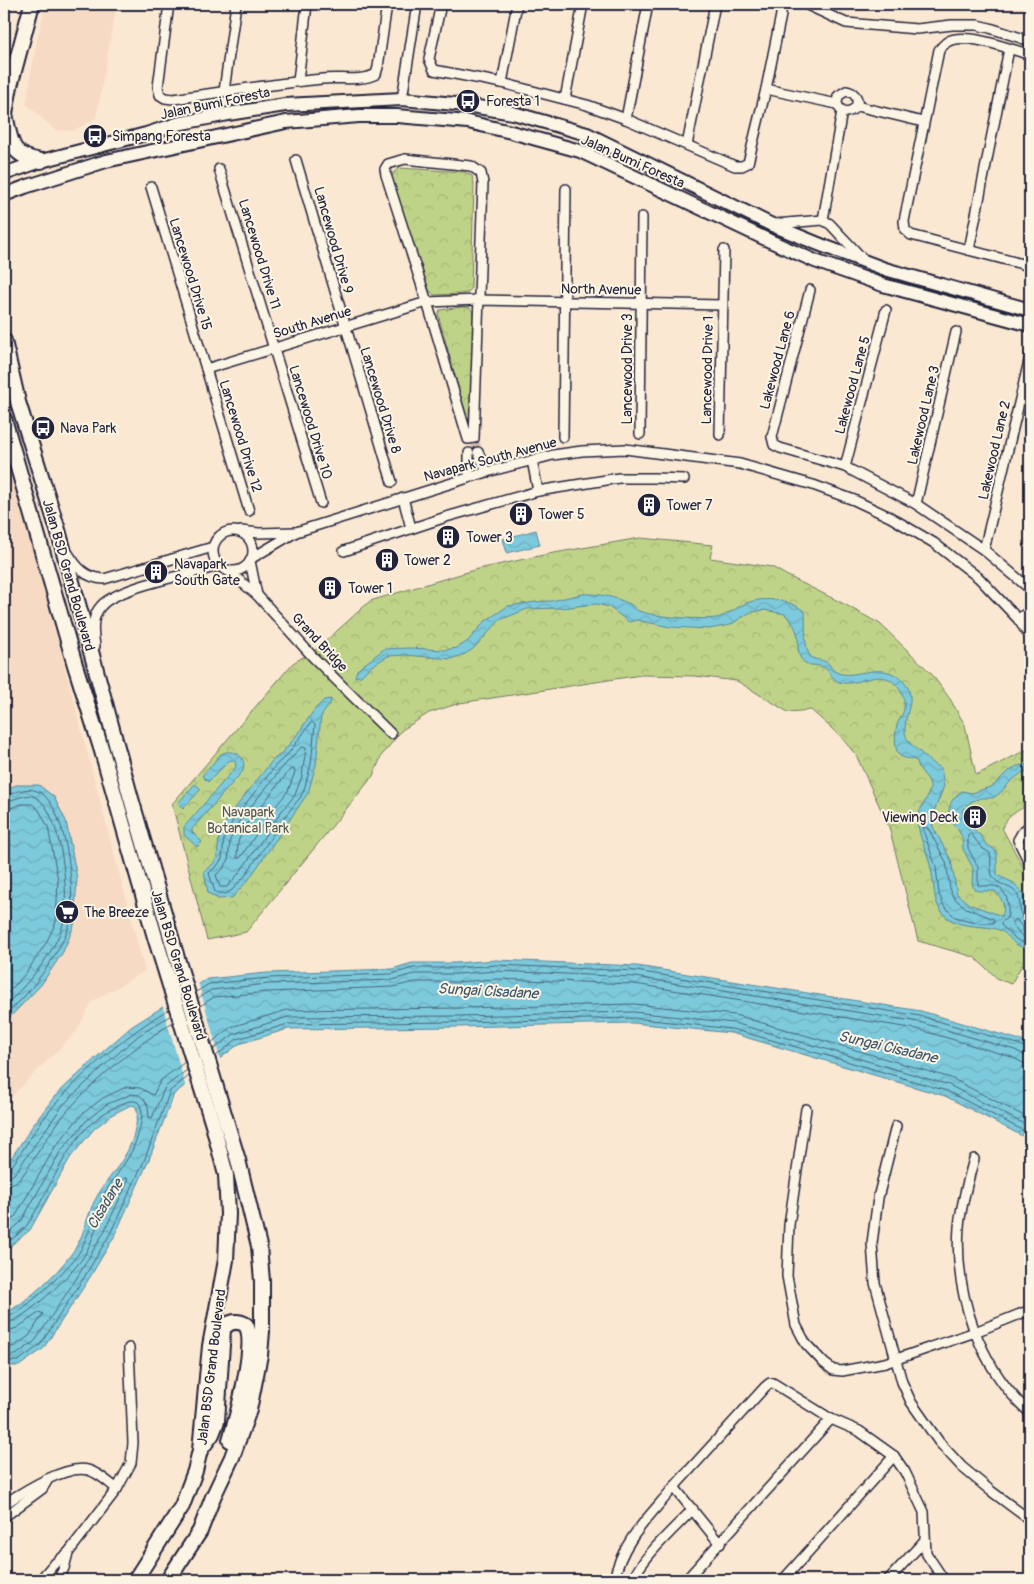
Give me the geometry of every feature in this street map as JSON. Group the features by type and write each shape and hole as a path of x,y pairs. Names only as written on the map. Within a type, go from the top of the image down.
{"main road":[{"path":"32,4 4,117 12,143 18,153 28,159 41,161"},
{"name":"Jalan Bumi Foresta","path":"4,174 41,161 177,124 285,105 402,99 466,105 513,113 587,134 772,225 885,269 1030,310"},
{"name":"Jalan Bumi Foresta","path":"4,195 106,161 286,122 360,116 397,116 468,122 580,152 815,261 883,285 1030,325"},
{"path":"580,152 587,134"},
{"name":"Jalan BSD Grand Boulevard","path":"4,341 9,370 20,410 58,530 132,804 227,1122 258,1236 261,1271 262,1331 260,1355 249,1410 232,1457 213,1496 200,1531 168,1580"},
{"name":"Jalan BSD Grand Boulevard","path":"4,419 155,937 213,1125 226,1175 228,1229 226,1260 209,1355 200,1450 195,1471 182,1506 135,1580"},
{"path":"200,1450 212,1434 217,1421 222,1331 230,1323 240,1322 246,1326 249,1334 244,1380 234,1425 213,1496"}],"street":[{"path":"169,4 158,87 160,96 173,99 298,81 333,78 369,78 376,74 387,4"},
{"path":"224,91 236,4"},
{"path":"298,81 307,4"},
{"path":"402,99 417,4"},
{"path":"441,4 429,59 434,70 502,83 565,99 626,119 736,166 748,163 781,15 780,8 776,4"},
{"path":"502,83 518,4"},
{"path":"565,99 583,4"},
{"path":"626,119 648,4"},
{"path":"687,145 716,4"},
{"path":"806,4 846,23 917,29 952,25 977,25 1030,41"},
{"path":"1030,54 967,39 955,39 947,42 939,50 904,221 905,230 912,235 1030,266"},
{"path":"969,250 1009,49"},
{"path":"766,89 840,108 850,112 857,106 857,98 854,94 846,91 838,96 840,108 823,220"},
{"path":"857,106 923,122"},
{"path":"405,159 471,166 481,173 483,182 479,300 471,438 428,302 386,175 385,169 388,164 397,160 405,159"},
{"name":"Lancewood Drive 9","path":"296,160 344,326"},
{"name":"Lancewood Drive 11","path":"219,169 274,348"},
{"name":"Lancewood Drive 15","path":"151,187 206,369"},
{"path":"563,437 566,189"},
{"name":"Lancewood Drive 3","path":"640,434 642,217"},
{"path":"772,225 823,220 830,224 864,261"},
{"name":"Lancewood Drive 1","path":"720,435 724,250"},
{"name":"Lakewood Lane 6","path":"810,290 772,437 774,445 780,448 845,467"},
{"name":"North Avenue","path":"428,302 479,300 722,305"},
{"name":"South Avenue","path":"206,369 428,302"},
{"name":"Lakewood Lane 5","path":"845,467 886,310"},
{"name":"Lancewood Drive 8","path":"344,326 392,482"},
{"name":"Lakewood Lane 3","path":"916,504 956,332"},
{"name":"Lancewood Drive 10","path":"274,348 321,503"},
{"name":"Lakewood Lane 2","path":"984,550 1030,357"},
{"name":"Lancewood Drive 12","path":"206,369 249,511"},
{"name":"Navapark South Avenue","path":"251,560 296,532 469,477 565,453 625,449 740,464 813,485 854,500 890,517 934,543 979,578 1018,619 1030,637"},
{"path":"469,477 474,452 487,472"},
{"path":"532,460 538,491"},
{"path":"845,467 916,504 984,550 1030,589"},
{"path":"344,551 411,528 538,491 619,478 684,479"},
{"path":"403,498 411,528"},
{"path":"58,530 74,562 88,575 104,579 214,547"},
{"path":"224,568 214,557 214,547 221,535 230,531 237,531 251,541 253,548 251,560 257,595"},
{"name":"Navapark South Avenue","path":"237,531 259,533 296,532"},
{"path":"169,560 175,577"},
{"path":"100,684 93,628 95,616 101,605 110,598 175,577 224,568 239,570 251,560"},
{"name":"Grand Bridge","path":"224,568 257,595 313,657 391,734"},
{"path":"140,569 144,586"},
{"path":"1018,619 1030,611"},
{"path":"1030,825 1018,840 1030,864"},
{"path":"806,1109 790,1216 787,1276 796,1325 806,1344 833,1370 858,1369 895,1360 976,1332 1030,1310"},
{"path":"896,1126 878,1198 872,1243 875,1283 895,1360 911,1402 939,1442 962,1467 1030,1520"},
{"path":"974,1159 959,1225 958,1241 961,1286 976,1332 988,1359 1002,1381 1030,1413"},
{"path":"40,1580 68,1553 117,1489 129,1469 133,1452 129,1348"},
{"path":"614,1580 622,1554 630,1540 674,1487 770,1383 776,1384 831,1419 859,1431 894,1456 910,1480 924,1512 926,1553 944,1580"},
{"path":"686,1580 831,1419"},
{"path":"783,1580 894,1456"},
{"path":"4,1504 28,1489 63,1472 86,1469 117,1489"},
{"path":"4,1517 39,1492 47,1481"},
{"path":"674,1487 720,1544"},
{"path":"633,1580 647,1558 693,1509"},
{"path":"894,1578 925,1540"},
{"path":"58,1580 68,1553"}],"shaded area":[{"path":"46,4 117,4 96,118 73,131 55,130 26,104 37,39"},
{"name":"The Breeze","path":"4,447 48,603 145,971 92,1002 76,1032 4,1104"}],"green space":[{"path":"399,168 465,172 472,176 474,183 471,289 467,293 434,295 429,290 391,179 393,173"},
{"path":"469,307 473,312 471,415 469,418 466,416 438,314 440,310"},
{"name":"Navapark Botanical Park","path":"640,538 713,545 710,558 772,567 880,624 930,672 950,699 965,725 976,775 1030,748 1030,804 1010,816 1002,828 1030,880 1030,970 1022,965 1011,984 998,979 974,957 918,941 889,827 856,755 840,736 811,710 788,712 737,681 695,676 641,675 460,703 429,713 402,730 382,755 373,776 246,932 207,940 172,804 293,663 317,649 370,601 474,570 548,554"}],"water":[{"path":"536,530 540,545 507,553 503,539"},
{"path":"582,594 612,597 646,613 709,619 720,617 754,601 778,600 793,605 805,612 806,642 808,653 811,657 827,662 833,670 840,674 884,671 902,680 910,692 910,705 905,724 906,737 913,746 941,768 944,786 932,817 933,827 951,860 957,894 969,904 1002,916 1003,903 995,891 978,891 974,889 972,883 973,868 963,849 962,837 949,819 949,810 955,796 962,791 972,793 993,786 1017,766 1030,764 1030,773 1023,772 993,798 981,798 970,802 962,810 964,820 997,854 997,874 1014,883 1023,894 1026,913 1030,920 1030,949 1023,948 1014,943 999,930 956,923 947,918 942,912 936,901 930,862 918,825 920,810 929,794 929,783 917,761 899,755 896,747 896,728 904,707 904,699 900,691 891,680 885,678 878,677 843,683 834,679 823,667 806,664 799,655 795,628 785,614 764,610 751,612 730,625 709,629 670,627 637,620 629,622 609,607 596,604 527,609 500,620 473,649 465,654 451,659 406,655 388,656 370,667 361,676 355,677 357,670 384,649 444,650 457,648 468,641 484,622 508,606 551,601"},
{"path":"331,699 330,704 321,716 316,765 308,793 249,879 232,898 218,899 208,893 204,871 214,863 217,857 219,838 228,817 272,761 284,751 315,709 324,700"},
{"path":"226,752 235,753 240,756 244,766 243,771 192,829 192,832 202,842 197,847 184,835 184,827 236,767 235,761 230,760 208,782 202,776 221,754"},
{"path":"195,784 201,789 183,809 178,803"},
{"path":"16,785 39,785 54,797 66,821 77,878 74,926 63,952 41,985 4,1021 4,791"},
{"path":"496,960 637,966 921,1011 1020,1040 1030,1046 1030,1140 945,1096 731,1033 633,1023 288,1029 239,1044 174,1094 148,1162 114,1237 87,1282 43,1349 19,1366 4,1366 4,1314 41,1287 76,1248 97,1196 123,1159 132,1141 137,1117 136,1108 131,1105 113,1114 94,1129 70,1158 30,1230 4,1251 4,1169 54,1097 131,1027 207,979 267,973 392,969 412,963 455,963"}],"pier":[{"path":"198,982 221,1062 186,1088 162,1004"}],"tunnel":[{"path":"474,438 478,452"}],"place":[{"name":"Foresta 1","path":"468,101"},
{"name":"Simpang Foresta","path":"95,136"},
{"name":"Nava Park","path":"43,428"},
{"name":"Tower 7","path":"649,505"},
{"name":"Tower 5","path":"521,514"},
{"name":"Tower 3","path":"448,537"},
{"name":"Tower 2","path":"387,560"},
{"name":"Navapark South Gate","path":"156,572"},
{"name":"Tower 1","path":"330,588"},
{"name":"Viewing Deck","path":"975,817"},
{"name":"The Breeze","path":"67,912"}],"water label":[{"name":"Sungai Cisadane","path":"488,991"},
{"name":"Sungai Cisadane","path":"888,1047"},
{"name":"Cisadane","path":"105,1204"}]}
